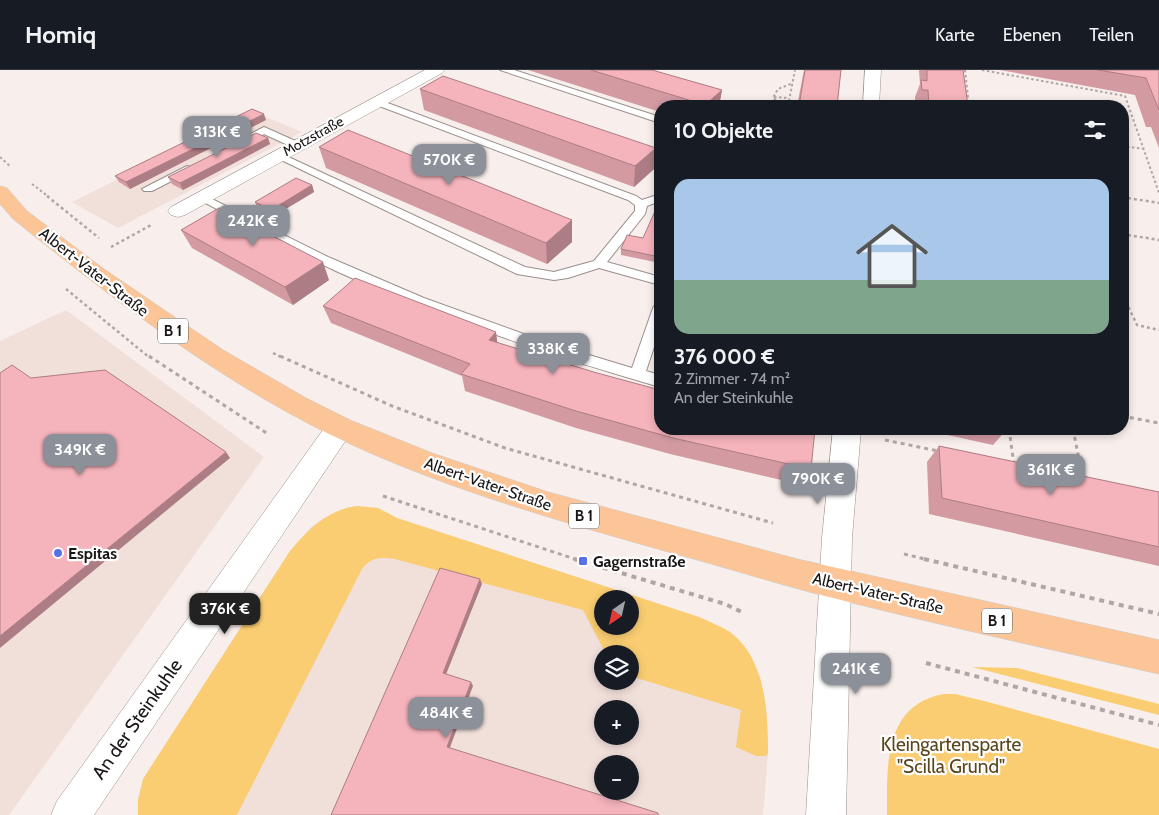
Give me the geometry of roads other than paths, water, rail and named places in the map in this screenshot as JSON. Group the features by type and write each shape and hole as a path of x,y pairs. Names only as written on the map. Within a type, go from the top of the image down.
{"main road":[{"name":"Albert-Vater-Straße","path":"0,192 10,209 165,326 247,376 340,427 441,468 561,509 836,584 1159,657"}],"street":[{"name":"Motzstraße","path":"178,211 296,145 437,70"},
{"path":"872,100 874,70"},
{"name":"An der Steinkuhle","path":"71,815 340,427"},
{"path":"826,815 837,538 846,435"}],"lane":[{"path":"505,70 654,118"},
{"path":"377,102 632,198 641,204"},
{"path":"230,147 264,130 296,145"},
{"path":"278,156 522,271 554,276 568,274 599,264 654,279"},
{"path":"148,189 197,164"},
{"path":"202,197 332,264 386,288 521,339 654,379"},
{"path":"641,204 654,199"},
{"path":"599,264 641,211 641,204"},
{"path":"637,375 654,325"}],"place":[{"name":"Espitas","path":"58,553"},
{"name":"Gagernstraße","path":"583,561"}],"park label":[{"name":"Kleingartensparte \"Scilla Grund\"","path":"951,755"}]}
